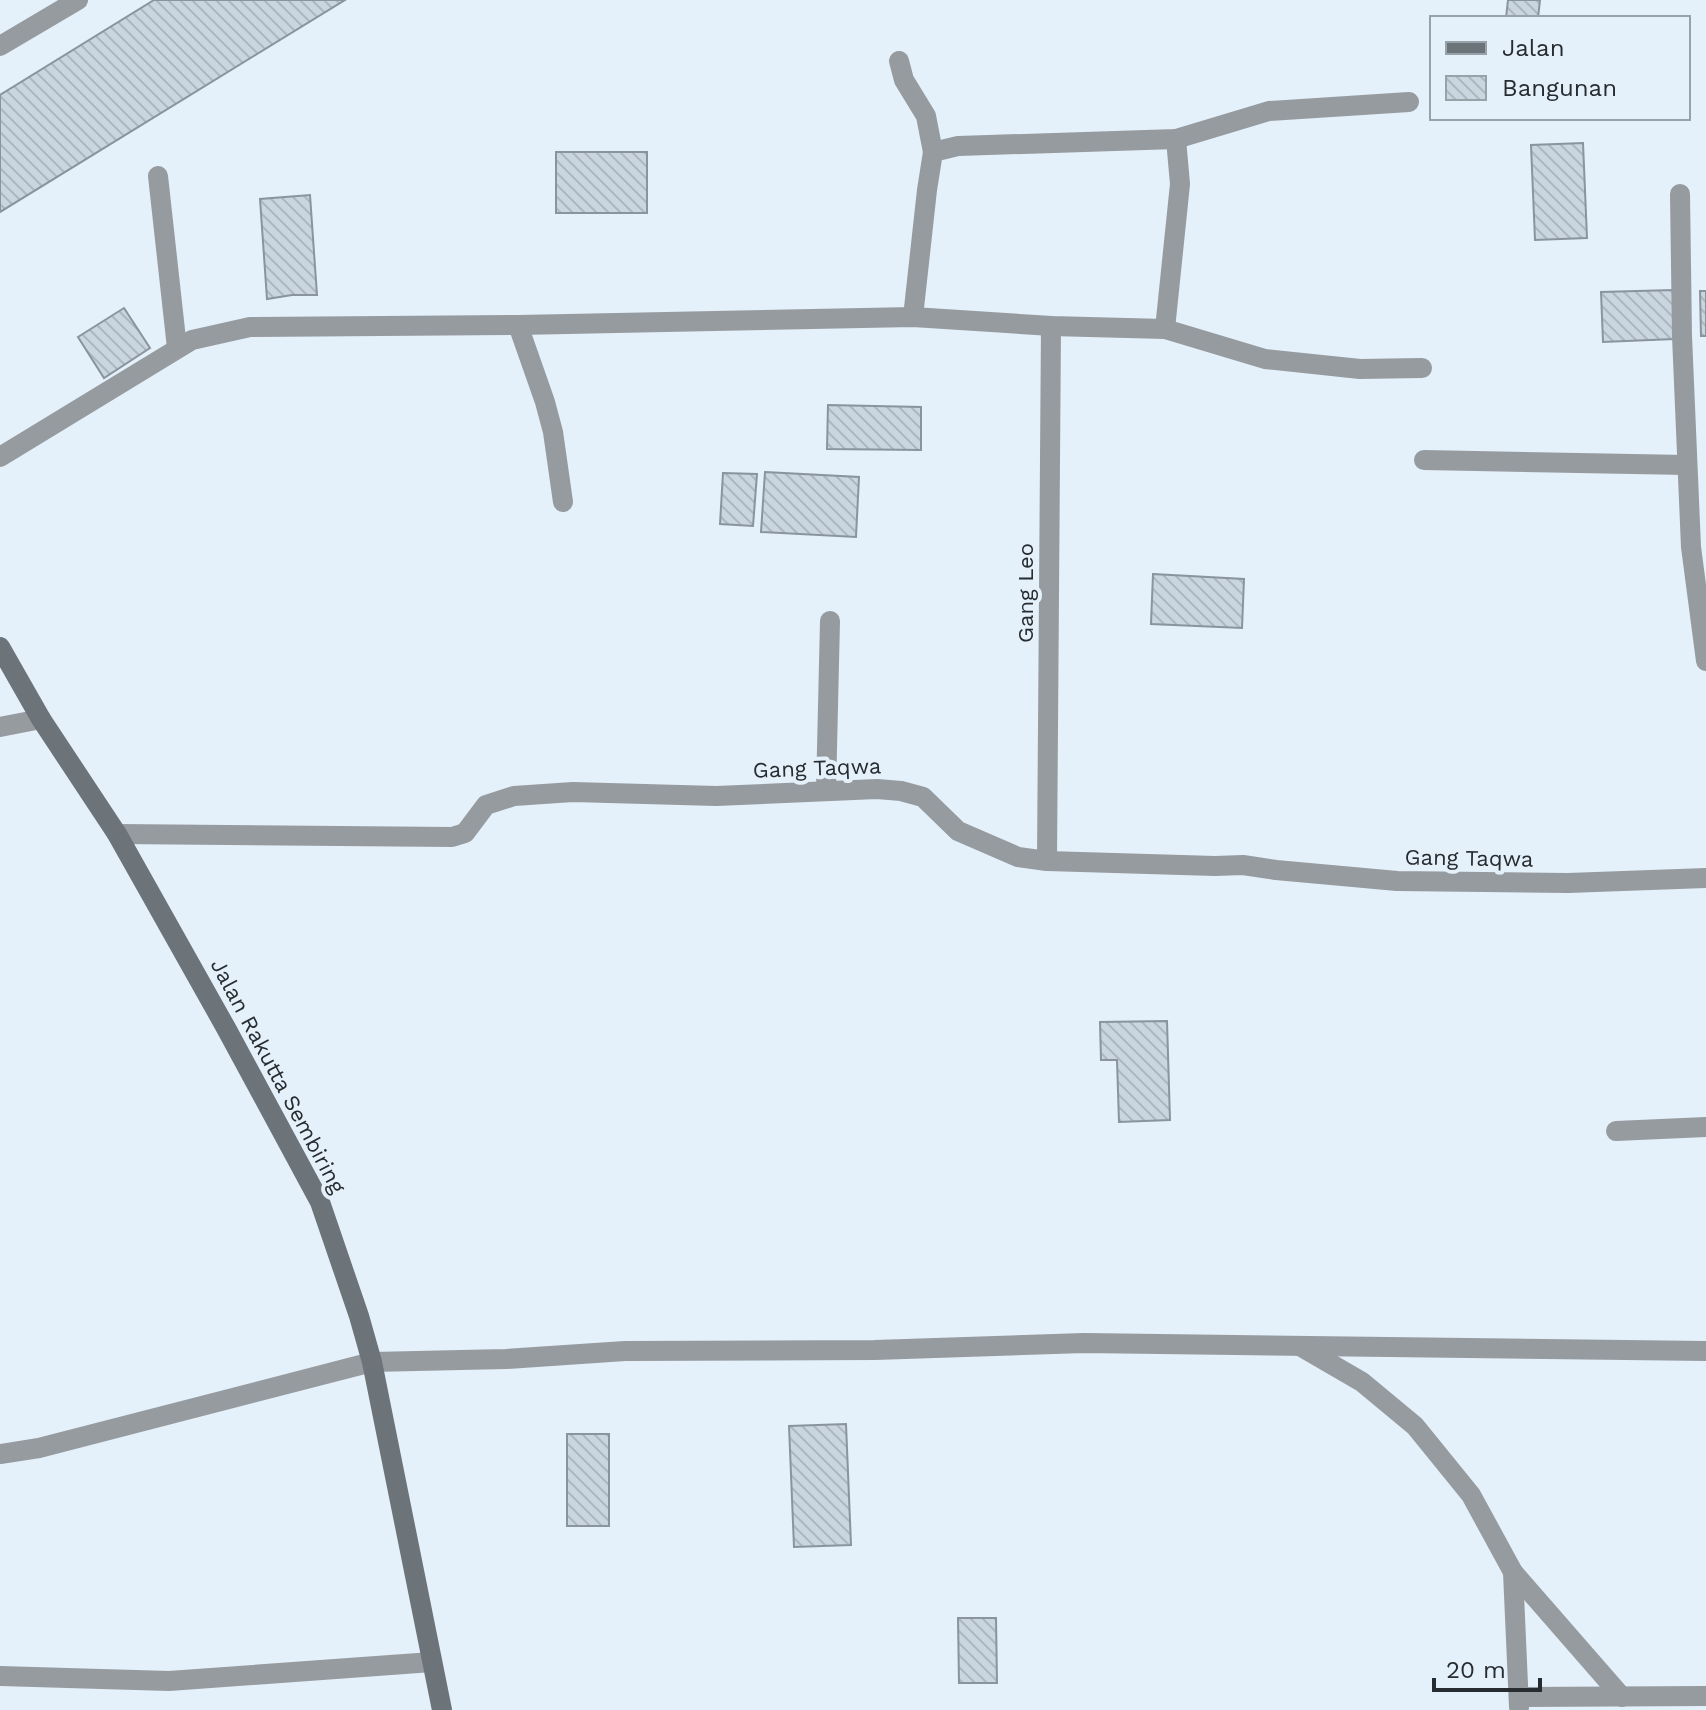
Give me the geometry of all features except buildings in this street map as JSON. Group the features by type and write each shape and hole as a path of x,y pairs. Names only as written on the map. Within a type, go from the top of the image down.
{"main road":[{"name":"Jalan Rakutta Sembiring","path":"0,647 41,719 117,834 320,1202 372,1362 442,1710"}],"street":[{"path":"0,46 78,0"},
{"path":"899,61 904,80 926,116 933,152 913,317"},
{"path":"933,152 958,146 1176,139 1269,111 1409,102"},
{"path":"1165,329 1180,184 1176,139"},
{"path":"158,176 177,348"},
{"path":"1680,194 1691,547 1706,661"},
{"path":"0,457 192,340 250,327 913,317 1051,326 1165,329 1265,359 1360,369 1422,368"},
{"path":"518,325 553,432 563,502"},
{"name":"Gang Leo","path":"1047,861 1051,326"},
{"path":"1424,460 1687,465"},
{"path":"826,791 830,621"},
{"path":"0,727 41,719"},
{"name":"Gang Taqwa","path":"117,834 452,837 465,833 486,805 514,796 573,792 716,796 877,789 923,797 958,831 1018,857 1047,861 1243,865 1397,881 1568,883 1706,878"},
{"path":"1616,1131 1706,1127"},
{"path":"0,1454 39,1448 372,1362 506,1359 625,1351 875,1350 1160,1342 1706,1351"},
{"path":"1300,1346 1362,1382 1415,1426 1471,1495 1513,1572 1622,1697"},
{"path":"1513,1572 1519,1704 1622,1697 1706,1696"},
{"path":"0,1676 169,1681 432,1662"}]}
